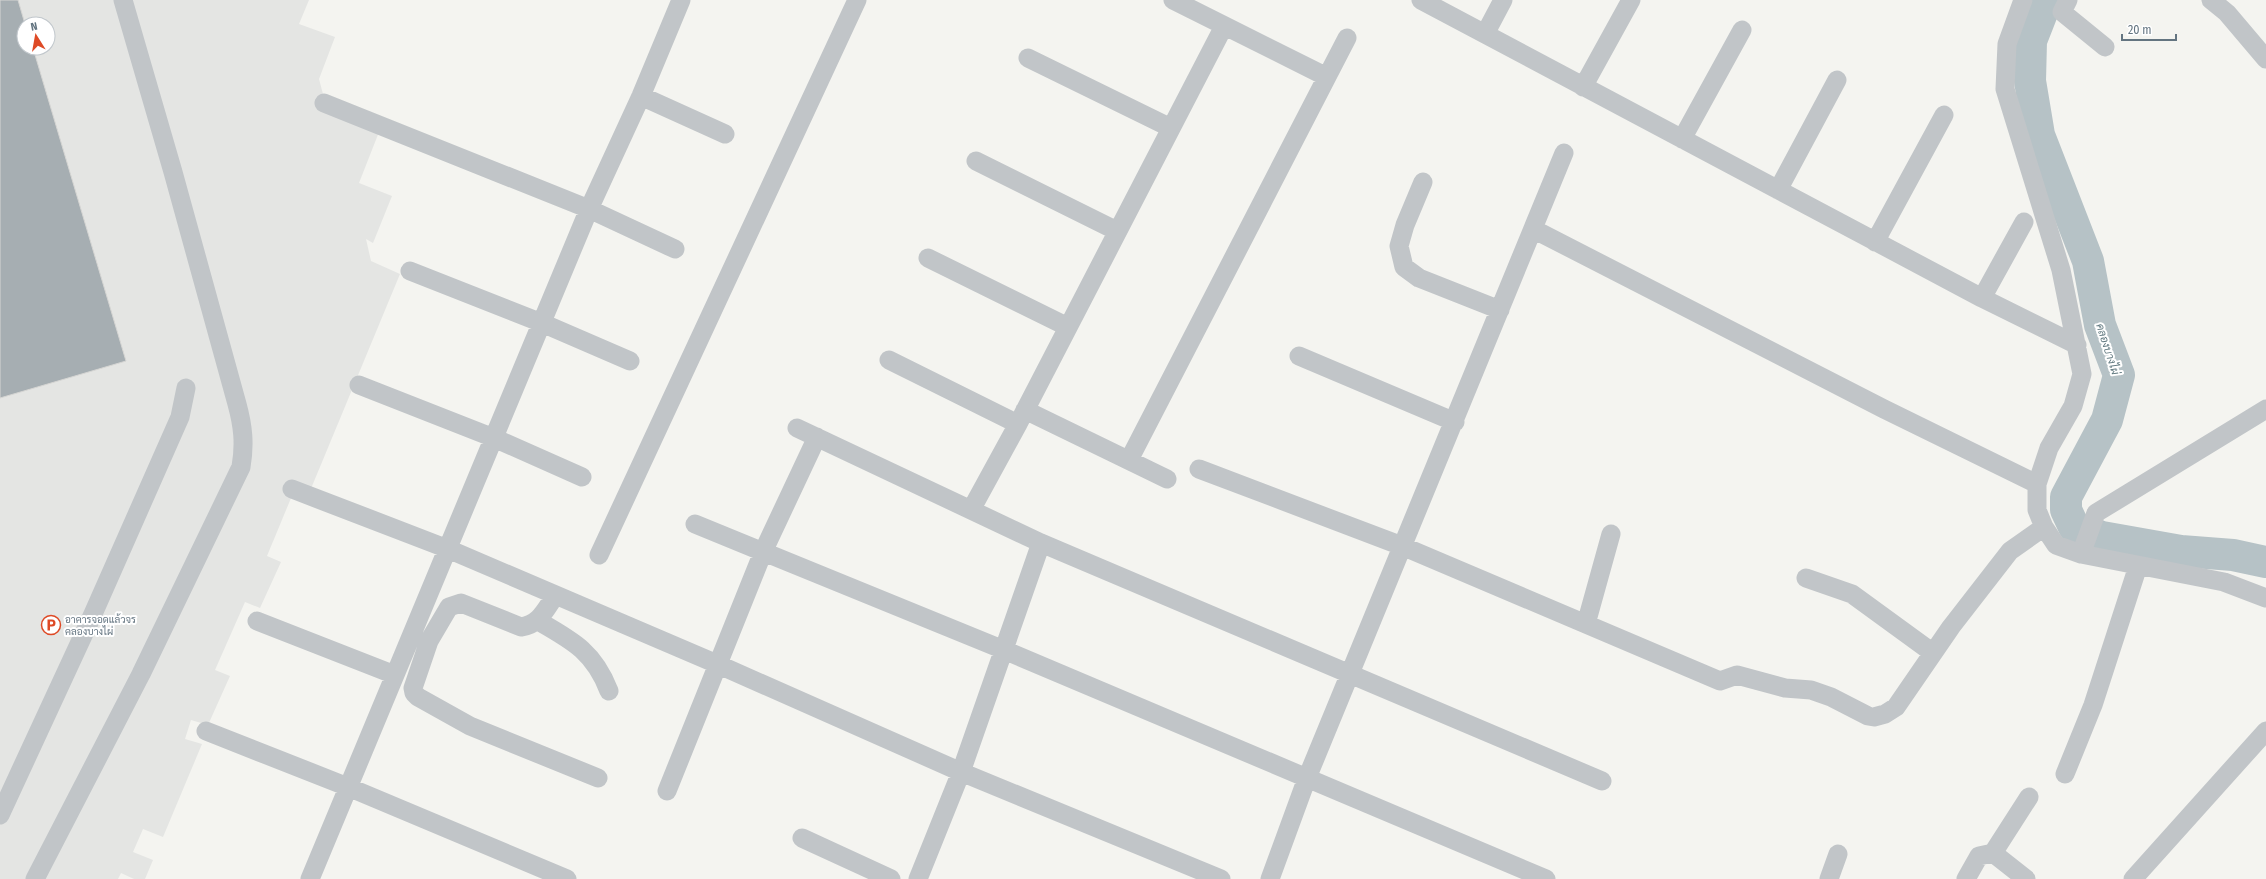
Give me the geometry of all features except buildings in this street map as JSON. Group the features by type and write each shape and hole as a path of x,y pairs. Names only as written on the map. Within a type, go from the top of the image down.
{"street":[{"path":"35,879 147,660 241,467 244,451 244,429 239,410 173,172 123,0"},
{"path":"310,879 589,210 641,96 681,0"},
{"path":"599,555 857,0"},
{"path":"1173,0 1325,76"},
{"path":"1421,0 1875,242 1982,298 2077,345"},
{"path":"1485,34 1503,0"},
{"path":"1584,87 1631,0"},
{"path":"2023,0 2007,44 2005,89 2061,270 2082,374 2073,406 2049,448 2037,484 2037,510 2044,527 2056,545 2138,566 2224,582 2266,598"},
{"path":"2068,0 2062,12 2104,47"},
{"path":"2211,0 2227,13 2266,59"},
{"path":"971,510 1021,417 1224,26"},
{"path":"1682,139 1742,30"},
{"path":"1129,460 1325,76 1347,38"},
{"path":"1028,58 1171,128"},
{"path":"1778,190 1837,80"},
{"path":"641,96 725,134"},
{"path":"324,103 589,210 675,248"},
{"path":"1875,242 1944,115"},
{"path":"1270,879 1307,778 1352,673 1402,546 1455,422 1564,153"},
{"path":"976,161 1117,231"},
{"path":"1423,182 1405,225 1399,246 1404,267 1419,278 1500,310"},
{"path":"1982,298 2024,222"},
{"path":"1533,230 1884,409 2037,484"},
{"path":"928,258 1068,327"},
{"path":"410,271 542,322 630,361"},
{"path":"1299,356 1455,422"},
{"path":"889,360 1021,417 1129,460 1167,479"},
{"path":"359,385 494,438 582,477"},
{"path":"0,814 93,614 180,417 186,388"},
{"path":"2081,551 2096,513 2266,409"},
{"path":"797,428 1041,543 1352,673 1602,781"},
{"path":"667,791 763,552 817,437"},
{"path":"1199,469 1402,546 1720,681 1737,675 1785,688 1810,690 1831,697 1868,716 1874,717 1885,714 1896,707 1951,627 2010,551 2044,527"},
{"path":"292,489 448,550 717,664 962,772 1221,879"},
{"path":"695,524 1004,650 1546,879"},
{"path":"1586,624 1611,534"},
{"path":"918,879 962,772 1041,543"},
{"path":"2065,774 2093,705 2138,566"},
{"path":"1806,578 1852,594 1933,653"},
{"path":"555,596 538,621 532,625 522,627 461,603 449,607 429,641 413,688 414,693 470,726 598,778"},
{"path":"257,621 395,675"},
{"path":"538,621 583,648 603,675 609,691"},
{"path":"206,731 348,787 567,879"},
{"path":"2133,879 2266,731"},
{"path":"1966,879 1979,856 1993,853 2030,797"},
{"path":"802,838 891,879"},
{"path":"1993,853 2026,879"},
{"path":"1829,879 1838,854"}],"shaded area":[{"path":"0,0 309,0 299,24 335,37 319,79 328,113 379,132 359,183 392,196 373,243 366,239 371,261 400,274 310,491 296,486 267,556 281,562 260,608 245,602 215,670 230,676 208,725 191,720 185,739 202,744 163,837 143,829 133,852 153,860 145,879 134,879 121,873 118,879 0,879"}],"waterway":[{"name":"คลองบางไผ่","path":"2047,0 2031,41 2030,81 2039,135 2088,261 2100,325 2119,375 2107,420 2066,497 2066,510 2074,527 2102,537 2181,551 2233,555 2266,562"}],"place":[{"name":"อาคารจอดแล้วจร คลองบางไผ่","path":"51,625"}]}
